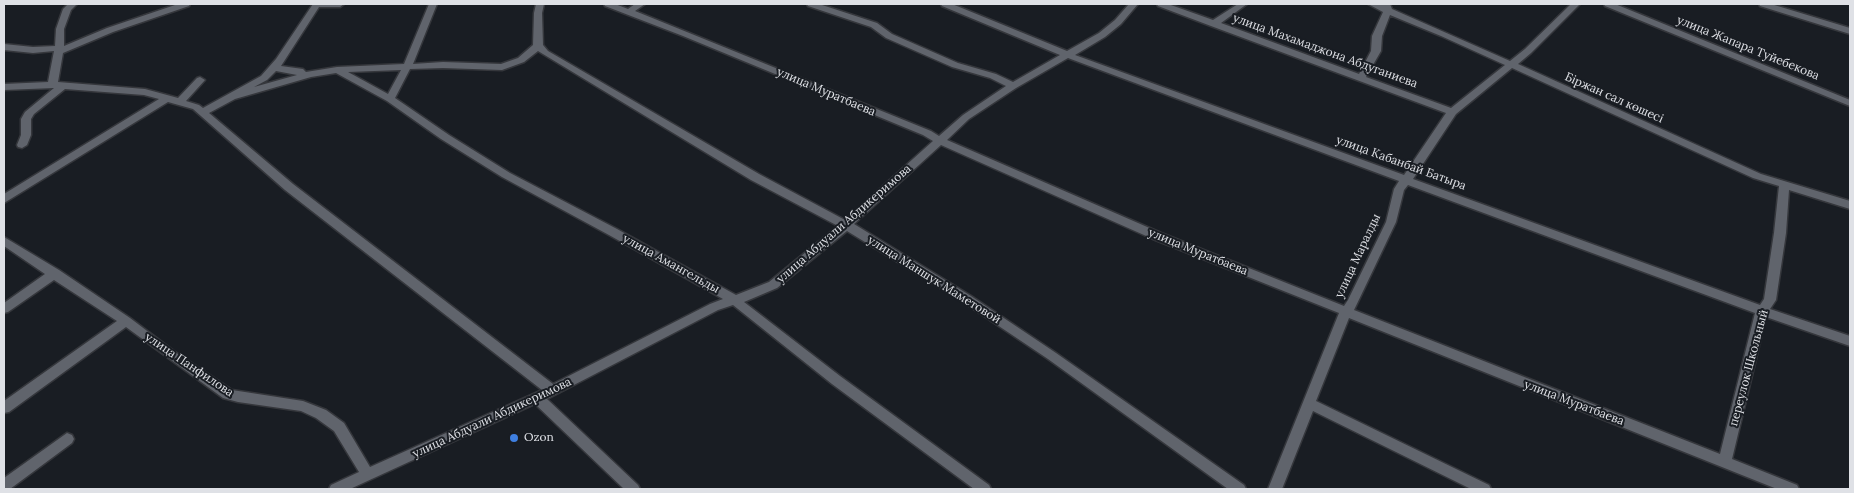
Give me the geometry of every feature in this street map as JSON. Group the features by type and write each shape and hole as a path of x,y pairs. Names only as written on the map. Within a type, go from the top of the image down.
{"street":[{"path":"58,86 53,74 59,50 60,30 67,9 73,4"},
{"path":"4,47 59,50 126,24 186,4"},
{"path":"204,112 236,96 264,78 274,68 316,4 340,4"},
{"path":"390,99 411,59 434,4"},
{"path":"236,96 304,76 336,70 443,64 502,67 521,60 538,46 540,4"},
{"name":"улица Муратбаева","path":"608,4 630,11 918,130 1156,236 1792,489"},
{"path":"630,11 641,4"},
{"path":"810,4 874,25 889,36 954,65 993,76 1013,86"},
{"name":"улица Кабанбай Батыра","path":"945,4 1067,55 1762,311 1850,341"},
{"name":"улица Абдуали Абдикеримова","path":"336,489 538,398 714,307 774,285 846,225 966,117 1013,86 1102,35 1134,4"},
{"name":"улица Махамаджона Абдуганиева","path":"1161,4 1452,112"},
{"path":"1214,24 1243,4"},
{"name":"Біржан сал көшесі","path":"1372,4 1387,7 1510,65 1758,176 1850,205"},
{"name":"улица Маралды","path":"1275,489 1346,311 1353,304 1391,222 1399,189 1416,168 1452,112 1528,51 1576,4"},
{"name":"улица Жапара Туйебекова","path":"1608,4 1850,103"},
{"path":"1763,4 1850,31"},
{"path":"1361,78 1376,51 1376,36 1387,7"},
{"name":"улица Маншук Маметовой","path":"538,46 593,82 755,177 846,225 967,299 1044,350 1239,489"},
{"path":"274,68 300,72 304,76"},
{"name":"улица Амангельды","path":"336,70 390,99 506,175 734,300 836,380 984,489"},
{"path":"180,102 200,80"},
{"path":"22,145 26,135 26,119 30,112 58,86"},
{"path":"4,87 58,86 145,92 196,107 289,187 552,391"},
{"path":"4,199 168,98"},
{"name":"переулок Школьный","path":"1724,461 1762,311 1770,300 1780,234 1784,185"},
{"name":"улица Панфилова","path":"4,241 126,321 228,394 238,398 303,406 321,414 339,427 368,475"},
{"path":"4,309 55,273"},
{"path":"4,408 126,321"},
{"path":"538,398 633,489"},
{"path":"1308,403 1484,489"},
{"path":"4,486 66,439"}],"place":[{"name":"Ozon","path":"514,438"}]}
